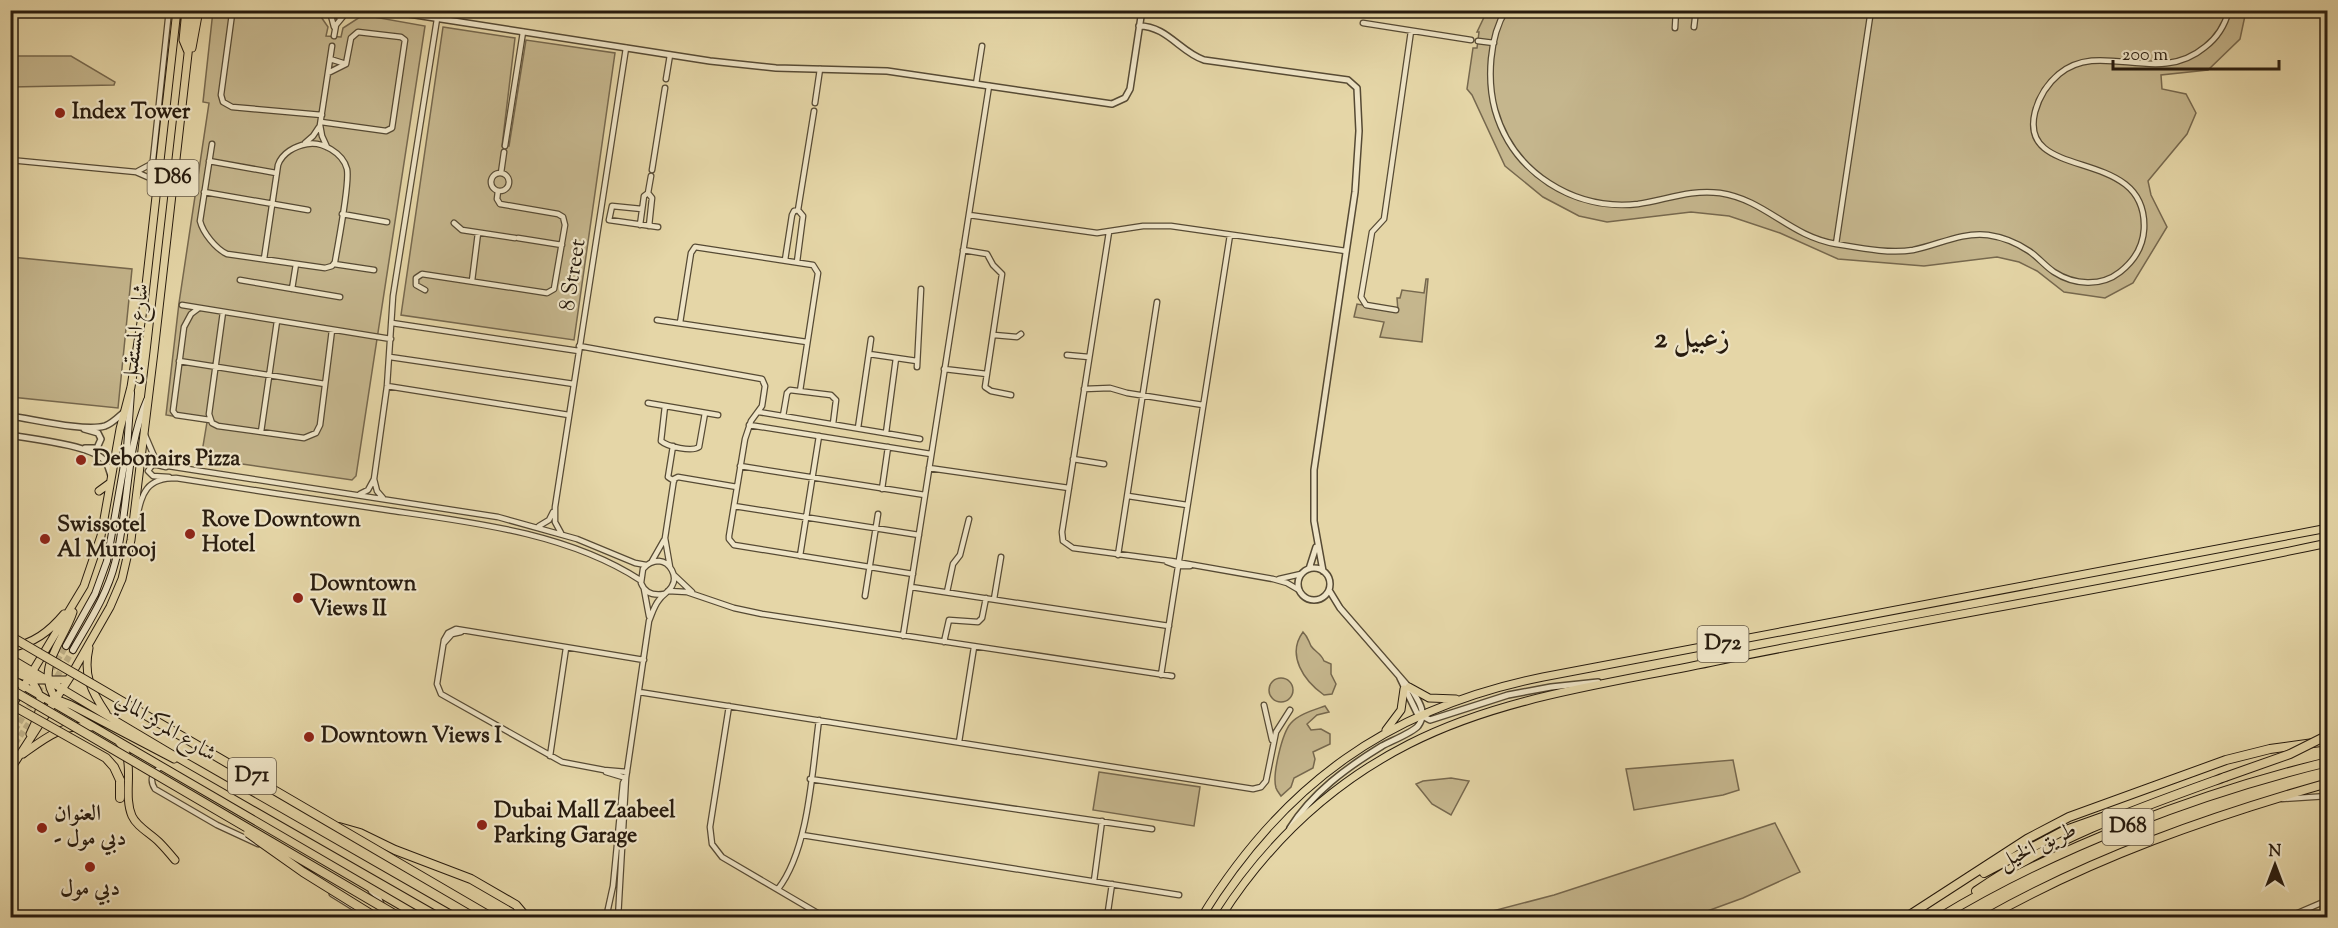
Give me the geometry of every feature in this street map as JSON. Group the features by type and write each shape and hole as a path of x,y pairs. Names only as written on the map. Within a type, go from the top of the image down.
{"highway":[{"name":"D71","path":"10,636 339,826 492,918"},
{"name":"D71","path":"10,689 401,918"},
{"path":"15,700 103,756 114,767 120,780 120,798"},
{"path":"1947,912 2004,872 2050,846 2104,822 2290,754 2328,735"},
{"path":"1905,918 2027,839 2080,813 2226,759 2328,741"},
{"name":"طريق الخيل","path":"1939,918 2031,869 2124,828 2241,786 2328,762"},
{"name":"طريق الخيل","path":"1986,918 2057,880 2119,853 2220,815 2328,783"},
{"path":"1961,883 2063,831 2143,802 2165,799"},
{"path":"234,820 284,859 377,918"},
{"path":"339,826 462,875 516,905 527,918"}],"main road":[{"path":"186,10 183,40 188,52"},
{"name":"شارع المستقبل","path":"73,650 102,598 111,575 138,424 147,400 193,10"},
{"path":"188,52 194,42 199,10"},
{"path":"166,35 172,31 175,11"},
{"name":"شارع المستقبل","path":"66,646 95,594 110,550 129,433 131,387 146,292 175,11"},
{"path":"10,709 30,679 88,578 98,548 110,480 131,387"},
{"path":"10,770 69,679 118,589 127,560 132,529 145,435 147,400"},
{"path":"99,491 110,480"},
{"name":"D72","path":"1202,918 1236,866 1287,807 1327,771 1381,735 1464,698 1535,679 2328,528"},
{"name":"D72","path":"1220,918 1250,873 1289,830 1355,775 1427,735 1494,709 1777,649 2328,543"},
{"path":"10,648 30,643 44,635 75,601"},
{"path":"55,701 48,680 49,668 53,651 69,622 75,601"},
{"path":"91,640 86,661 87,678 93,694 107,715"},
{"path":"11,671 19,669 13,659"},
{"path":"13,659 30,679 42,706 19,758"},
{"name":"شارع المركز المالي","path":"13,659 185,762 457,918"},
{"path":"49,668 69,679"},
{"path":"11,671 30,679 69,679"},
{"name":"شارع المركز المالي","path":"10,678 39,696 55,701 65,710 422,918"},
{"path":"1381,735 1401,710 1406,688 1429,698 1464,698"},
{"path":"15,700 39,696"},
{"path":"15,700 31,702 40,712"},
{"path":"55,701 71,705 163,754 185,762"},
{"path":"71,705 67,708 72,714"},
{"path":"19,758 48,736 61,730 82,726 97,728"},
{"path":"115,738 123,746 126,755 128,803 134,820 175,860"}],"street":[{"path":"236,10 232,14 221,95 223,102 232,107 322,115"},
{"path":"252,10 280,14"},
{"path":"383,10 754,66 887,71 1107,104 1119,102 1125,98 1130,89 1142,10"},
{"path":"1506,10 1498,25 1491,66 1495,110 1502,128 1522,161 1555,188 1588,201 1616,205 1646,203 1684,193 1707,192 1727,195 1755,204 1807,237 1836,244 1904,251 1959,236 1988,235 2026,249 2052,270 2070,280 2097,282 2118,274 2134,258 2142,243 2144,219 2139,201 2126,184 2115,176 2061,158 2042,147 2036,136 2034,124 2044,90 2057,76 2080,63 2098,60 2161,65 2191,57 2215,38 2229,10"},
{"path":"1675,28 1676,10"},
{"path":"1694,27 1696,10"},
{"path":"1836,244 1871,10"},
{"path":"330,11 338,16 348,12"},
{"path":"330,11 334,33 348,12"},
{"path":"383,499 376,491 374,479 387,386 395,288 437,19"},
{"path":"1363,23 1471,40"},
{"path":"1139,26 1150,26 1161,31 1191,54 1204,60 1348,80 1355,84 1358,91 1359,141 1346,251 1316,455 1313,500 1317,542 1323,571 1328,578 1329,590 1340,608 1399,676 1422,708 1422,715 1416,728 1365,757 1326,786 1302,811 1289,830"},
{"path":"1396,310 1366,305 1361,297 1372,232 1384,219 1411,31"},
{"path":"320,123 386,131 392,128 405,40 401,37 358,32 351,38 346,64"},
{"path":"505,146 523,32"},
{"path":"152,178 166,35"},
{"path":"1478,41 1494,43"},
{"path":"264,259 276,173 282,156 314,136 320,123 332,46"},
{"path":"976,84 982,46"},
{"name":"8 Street","path":"555,507 626,48"},
{"path":"666,80 670,55"},
{"path":"330,59 346,64"},
{"path":"328,73 346,64"},
{"path":"815,103 820,69"},
{"path":"903,636 989,86"},
{"path":"640,225 644,196 648,193 652,173 665,88"},
{"path":"797,262 803,216 798,210 814,111"},
{"path":"320,123 327,147"},
{"path":"303,144 313,143 327,147 342,159 347,171 334,264"},
{"path":"212,144 200,223 219,249 227,254 325,268 334,264 374,270"},
{"path":"501,173 504,152"},
{"path":"10,160 136,172 152,178 158,186"},
{"path":"209,161 276,173"},
{"path":"136,172 153,163"},
{"path":"501,173 506,176 509,183 506,188 498,191 493,189 490,181 493,176 501,173"},
{"path":"425,290 416,285 416,278 422,274 549,292 555,286 565,222 561,215 500,204 497,199 498,191"},
{"path":"204,192 308,210"},
{"path":"648,193 652,198 649,226"},
{"path":"650,216 614,206 610,209 609,219 611,222 658,227"},
{"path":"785,260 792,215 798,210"},
{"path":"342,214 387,222"},
{"path":"969,215 1108,232 1162,225 1346,251"},
{"path":"454,223 462,230 562,245"},
{"path":"1108,232 1061,537 1065,544 1073,548 1273,579 1299,590 1308,599 1320,599 1340,608"},
{"path":"471,281 478,233"},
{"path":"1161,675 1230,235"},
{"path":"680,323 691,253 695,247 813,265 818,270 800,391"},
{"path":"963,250 987,254 1002,274 985,387 987,390 1011,395"},
{"path":"292,289 296,264"},
{"path":"240,280 340,297"},
{"path":"869,354 917,364 921,289"},
{"path":"1118,555 1157,302"},
{"path":"182,305 391,339"},
{"path":"198,308 191,314 184,327 173,413 210,420 218,426 304,438 313,436 320,425 332,330"},
{"path":"210,420 223,312"},
{"path":"657,320 807,342"},
{"path":"261,432 277,321"},
{"path":"392,323 579,348 758,377 764,381 765,386 759,412 749,425 744,439 729,536 731,543 913,574"},
{"path":"994,334 1017,337 1020,334"},
{"path":"858,428 871,339"},
{"path":"1067,354 1089,357"},
{"path":"390,357 574,384"},
{"path":"886,433 896,358"},
{"path":"179,361 325,384"},
{"path":"944,369 987,374"},
{"path":"387,386 569,415"},
{"path":"1084,389 1110,388 1203,405"},
{"path":"783,416 786,393 790,390 800,391 835,397 833,424"},
{"path":"648,403 718,415"},
{"path":"665,406 661,438 665,444 673,446 698,448 705,412"},
{"path":"75,426 103,426 114,421 125,410"},
{"path":"759,412 920,439"},
{"path":"10,416 75,426 98,433 101,442 94,449 71,447 10,435"},
{"path":"749,425 931,454"},
{"path":"145,435 151,451 158,460 177,468"},
{"path":"801,556 819,436"},
{"path":"673,446 668,477 674,480"},
{"path":"71,447 100,457 108,466 110,480"},
{"path":"882,489 888,447"},
{"path":"1073,459 1104,464"},
{"path":"640,580 616,566 585,553 495,528 153,476 148,471 153,464 476,513 536,526 592,544 635,563 662,562 694,594"},
{"path":"740,466 925,495"},
{"path":"929,468 1069,488"},
{"path":"674,480 678,477 737,487"},
{"path":"132,529 137,520 145,491 159,480 176,478"},
{"path":"359,495 368,490 374,479"},
{"path":"618,918 626,778 650,621 655,607 673,583 672,571 666,554 665,538 674,480"},
{"path":"1128,496 1187,505"},
{"path":"734,506 919,535"},
{"path":"536,526 541,526 549,520 555,507"},
{"path":"555,507 555,522 562,534"},
{"path":"865,596 878,514"},
{"path":"947,592 953,564 960,555 969,519"},
{"path":"650,621 640,574 659,551 665,538"},
{"path":"1273,579 1301,574 1308,569 1315,555 1317,542"},
{"path":"994,600 1001,557"},
{"path":"1308,569 1323,571"},
{"path":"1299,590 1301,574"},
{"path":"911,587 1169,626"},
{"path":"644,589 653,594 666,592 694,594 762,615 1172,676"},
{"path":"1320,599 1329,590"},
{"path":"944,642 949,620 978,622 982,618 986,598"},
{"path":"627,772 574,766 550,756 448,697 439,680 444,645 452,634 467,632 644,660"},
{"path":"959,742 974,647"},
{"path":"550,756 566,648"},
{"path":"1422,715 1427,720 1436,720 1480,703 1537,690 1588,682 1610,683"},
{"path":"639,692 1253,789 1261,787 1266,781 1272,744 1271,730 1264,705"},
{"path":"729,706 710,827 712,844 722,857 826,918"},
{"path":"1272,744 1282,720 1290,710"},
{"path":"778,889 792,868 802,835 819,720"},
{"path":"164,766 156,770 152,776 153,786 158,791 217,825 263,847 360,914 374,917 381,911 381,902 363,884"},
{"path":"604,770 626,778"},
{"path":"606,918 613,886 623,785 626,778"},
{"path":"810,778 1152,829"},
{"path":"2271,799 2328,796"},
{"path":"1094,881 1102,821"},
{"path":"802,835 1179,895"},
{"path":"1107,918 1112,884"},
{"path":"2286,918 2328,900"}],"shaded area":[{"path":"213,11 317,11 328,27 326,36 341,37 343,28 363,15 425,26 356,476 352,480 201,458 207,422 166,415 179,303 209,103 203,102"},
{"path":"1487,11 2246,11 2240,39 2208,70 2161,75 2162,89 2186,94 2196,113 2187,134 2148,181 2151,195 2167,227 2133,283 2105,298 2064,292 2037,271 2019,262 1997,257 1924,266 1838,259 1780,233 1729,216 1691,212 1607,222 1579,216 1543,197 1505,166 1472,95 1467,89 1473,48 1477,48 1479,32 1477,32"},
{"path":"443,27 515,38 502,146 509,146 526,40 615,53 574,340 401,315"},
{"path":"10,56 71,56 115,82 114,85 11,87"},
{"path":"11,257 132,269 118,408 11,397"},
{"path":"1426,279 1428,279 1422,342 1380,337 1384,322 1354,317 1357,304 1398,311 1397,298 1400,298 1402,290 1424,293"},
{"path":"1303,632 1324,661 1331,664 1331,674 1336,684 1332,694 1324,695 1304,675 1300,667 1296,650"},
{"path":"1281,678 1286,679 1292,685 1292,695 1286,701 1281,702 1276,701 1270,695 1269,690 1270,685 1276,679"},
{"path":"1325,706 1329,712 1317,715 1307,724 1311,730 1321,729 1330,734 1330,744 1313,752 1315,759 1313,768 1294,778 1291,787 1281,796 1276,788 1275,774 1281,745 1288,728 1298,717"},
{"path":"1733,760 1739,790 1723,795 1634,810 1626,769"},
{"path":"1099,772 1200,787 1194,826 1093,810"},
{"path":"1451,778 1469,781 1451,815 1432,804 1416,784"},
{"path":"1775,823 1800,872 1743,898 1691,917 1470,917 1554,895"}],"tunnel":[{"path":"10,738 66,646"},
{"path":"43,700 73,650"},
{"path":"10,751 35,714"}],"place":[{"name":"Index Tower","path":"60,113"},
{"name":"Debonairs Pizza","path":"81,460"},
{"name":"Rove Downtown Hotel","path":"190,534"},
{"name":"Swissotel Al Murooj","path":"45,539"},
{"name":"Downtown Views II","path":"298,598"},
{"name":"Downtown Views I","path":"309,737"},
{"name":"Dubai Mall Zaabeel Parking Garage","path":"482,825"},
{"name":"العنوان - دبي مول","path":"42,828"},
{"name":"دبي مول","path":"90,867"}],"district":[{"name":"زعبيل 2","path":"1692,340"}]}
